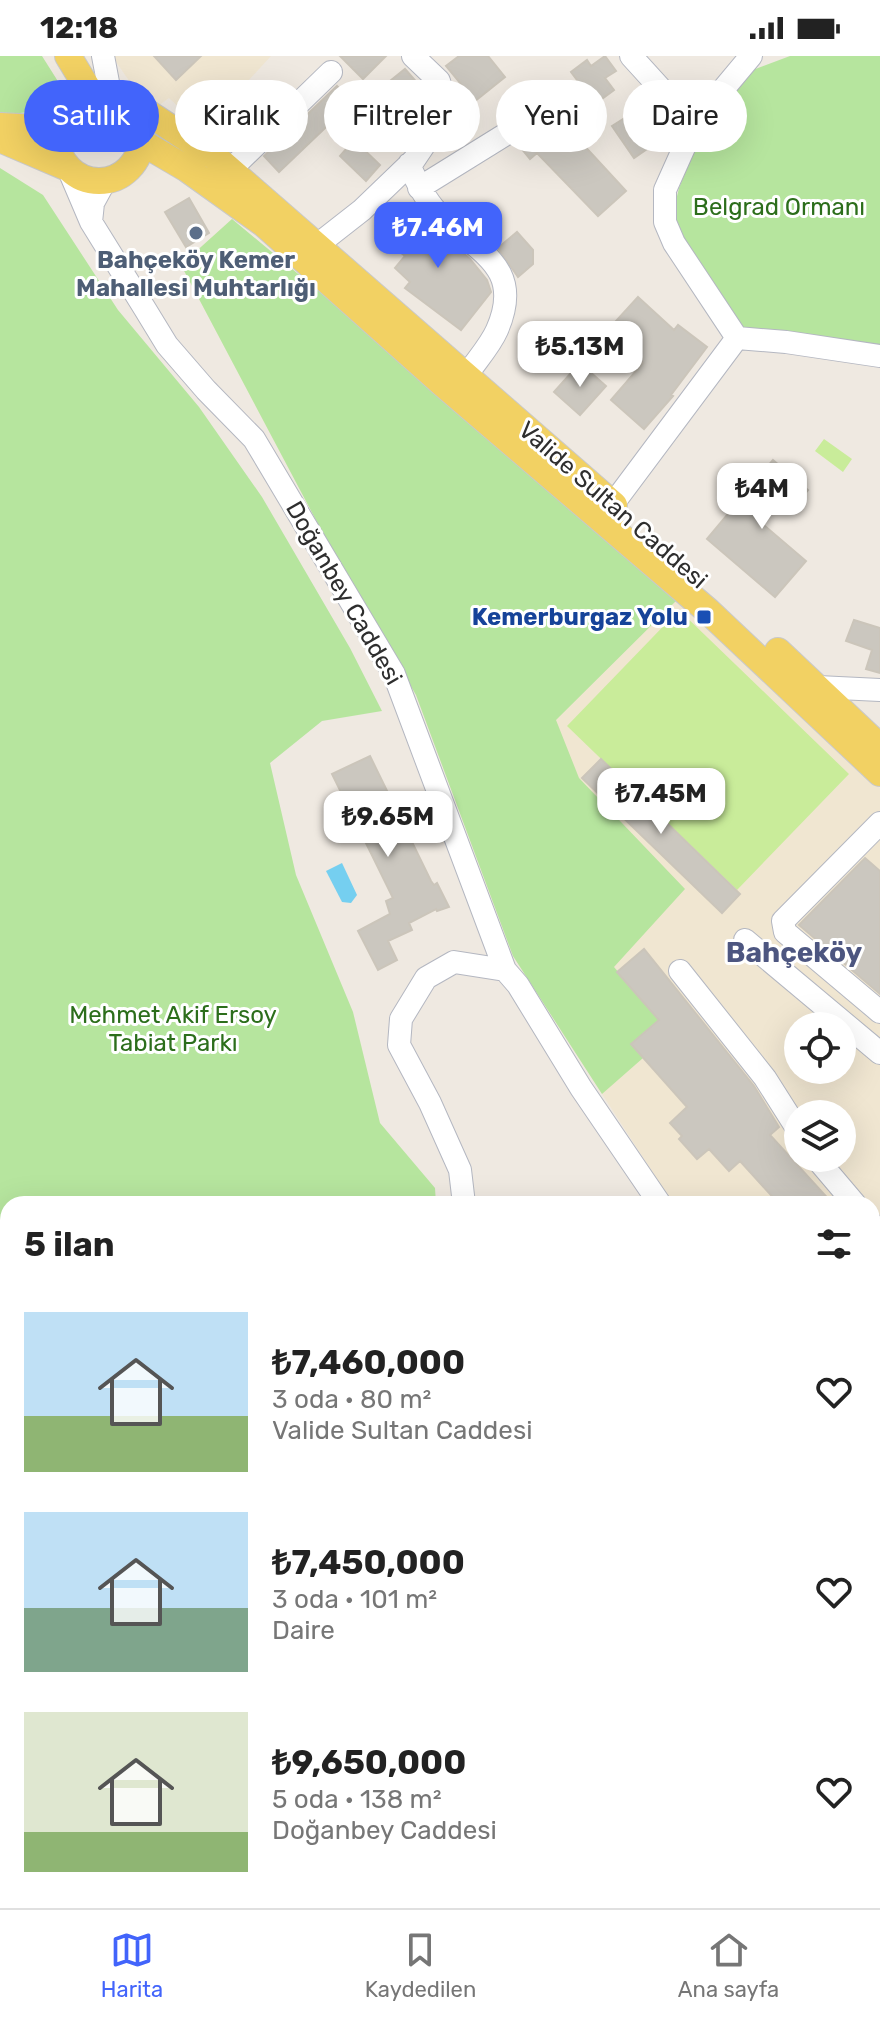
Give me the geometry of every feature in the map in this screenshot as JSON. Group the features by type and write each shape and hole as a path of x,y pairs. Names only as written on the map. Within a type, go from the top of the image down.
{"main road":[{"path":"68,56 87,80"},
{"path":"79,56 92,80"},
{"name":"Valide Sultan Caddesi","path":"159,121 230,170 818,687 880,773"},
{"path":"0,126 24,127"},
{"path":"0,139 68,168 81,177 114,177 152,169 187,169"},
{"path":"59,152 68,168"},
{"path":"114,177 136,159 139,152"},
{"name":"Valide Sultan Caddesi","path":"158,152 187,169 264,224 442,383 849,730 878,742"}],"street":[{"path":"103,56 104,80"},
{"path":"316,246 362,210 409,164 447,111 439,81 413,56"},
{"path":"631,56 653,80"},
{"path":"731,80 751,56"},
{"path":"230,170 331,72"},
{"path":"419,188 496,140"},
{"path":"682,152 665,190 665,222 674,243 737,338"},
{"path":"409,164 419,188 437,212 490,256 505,282 505,302 497,331 466,376"},
{"name":"Doğanbey Caddesi","path":"68,168 91,222 167,345 254,439 394,674 505,970 518,985 581,1088 655,1196"},
{"path":"91,222 93,203 114,177"},
{"path":"737,338 880,356"},
{"path":"613,504 737,338"},
{"path":"818,687 880,690"},
{"path":"849,730 864,705 880,701"},
{"path":"880,823 783,921 785,932 880,1012"},
{"path":"745,940 880,1053"},
{"path":"463,1196 460,1170 430,1103 399,1045 401,1019 426,978 454,962 505,970"},
{"path":"680,971 765,1078 784,1108"},
{"path":"828,1172 848,1196"}],"shaded area":[{"path":"112,56 271,56 249,80 175,80 175,104 169,98 159,105 159,80 128,80"},
{"path":"232,219 599,524 880,788 880,1196 668,1196 513,956 416,695 317,522 181,265"}],"green space":[{"path":"0,56 42,56 57,80 24,80 24,113 0,115"},
{"name":"Belgrad Ormanı","path":"790,56 880,56 880,356 737,338 671,221 679,188 693,152 747,152 747,80 738,80 742,74"},
{"name":"Mehmet Akif Ersoy Tabiat Parkı","path":"0,168 43,195 118,310 199,407 262,497 350,648 382,711 322,721 270,763 296,875 353,1012 380,1123 435,1188 436,1196 0,1196"},
{"path":"232,219 599,524 678,599 556,720 579,778 685,889 614,967 659,1020 631,1044 643,1058 602,1094 513,956 416,695 317,522 181,265"},
{"path":"824,439 852,459 843,472 815,451"},
{"path":"679,610 849,774 737,890 567,726"}],"water":[{"path":"342,863 357,895 351,903 342,902 326,871"}],"building":[{"path":"154,56 201,56 176,80"},
{"path":"340,56 386,56 363,79"},
{"path":"459,56 488,56 505,77 496,80 496,84 480,97 480,80 458,80 446,66"},
{"path":"605,56 616,71 605,78 606,80 577,80 571,72 587,60 591,66"},
{"path":"405,69 415,80 391,80"},
{"path":"607,81 614,90 607,95"},
{"path":"324,98 324,129 308,144 308,114"},
{"path":"623,119 623,142 612,126"},
{"path":"268,152 300,152 279,172 264,156"},
{"path":"344,152 366,152 380,165 366,181 340,156"},
{"path":"524,152 590,152 626,191 598,216 537,153 530,159"},
{"path":"189,198 209,233 186,247 165,212"},
{"path":"412,208 470,259 487,280 491,292 461,330 405,288 410,282 395,268 405,256 385,240"},
{"path":"517,232 533,250 533,264 518,277 498,248"},
{"path":"638,297 674,330 678,325 707,347 673,396 644,429 611,400 643,363 607,331"},
{"path":"580,363 606,386 580,415 554,392"},
{"path":"773,460 808,490 790,512 776,500 759,521 806,561 775,597 707,539"},
{"path":"854,620 880,628 880,673 866,669 872,650 846,641"},
{"path":"370,756 431,881 434,885 437,883 449,907 436,909 409,923 412,930 388,941 397,960 378,970 358,931 390,914 386,901 393,898 332,774"},
{"path":"601,759 740,894 722,913 582,778"},
{"path":"865,858 880,871 880,994 799,925"},
{"path":"644,949 754,1086 779,1127 770,1135 784,1150 784,1172 804,1172 826,1196 772,1196 740,1161 729,1171 709,1149 697,1159 679,1139 682,1136 670,1123 687,1107 631,1044 659,1020 617,972"}],"place":[{"name":"Bahçeköy Kemer Mahallesi Muhtarlığı","path":"196,233"},
{"name":"Kemerburgaz Yolu","path":"704,617"}],"district":[{"name":"Bahçeköy","path":"794,952"}]}
